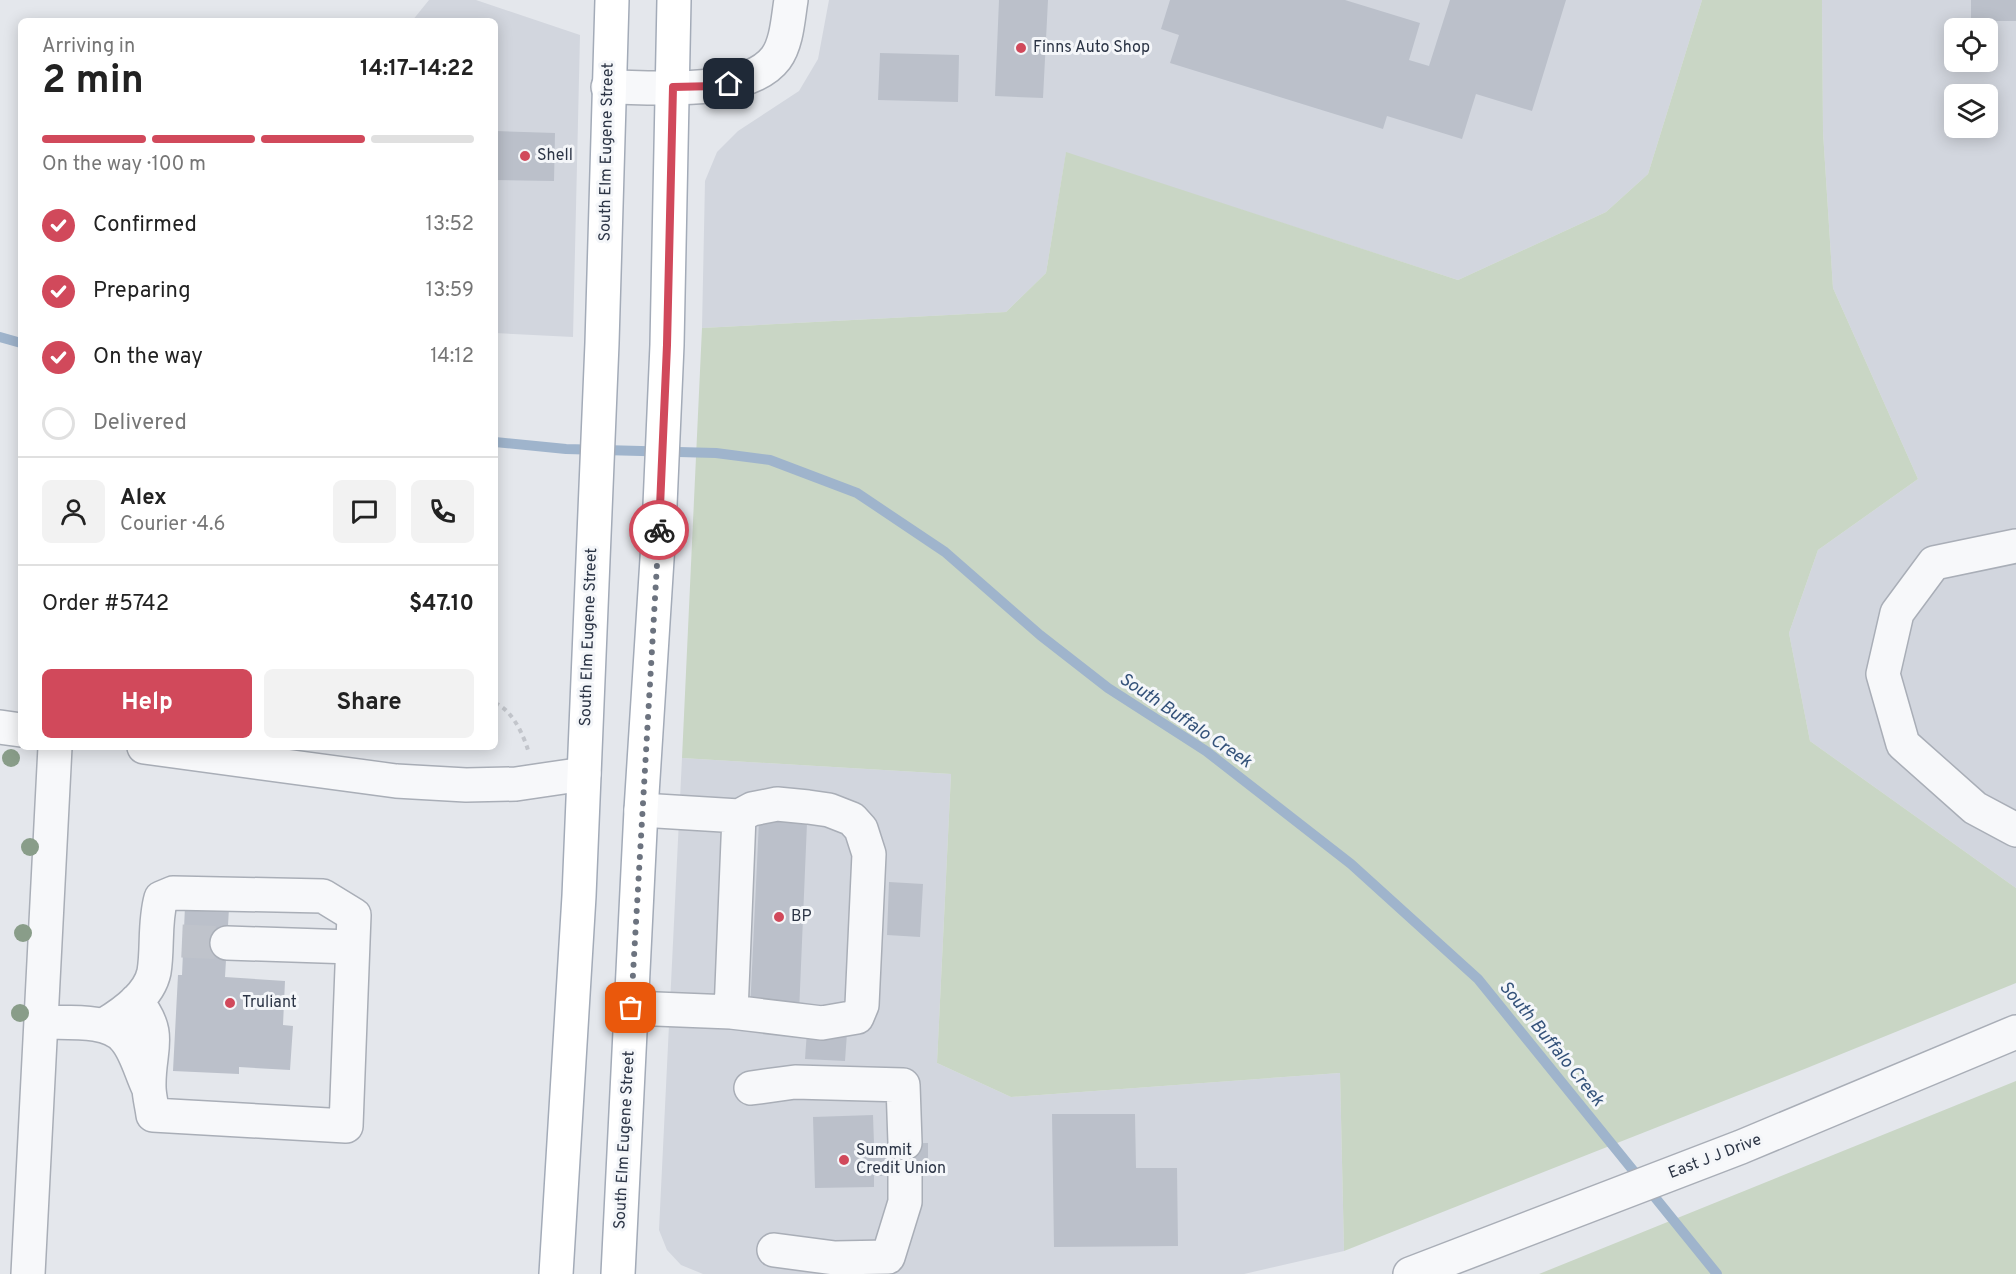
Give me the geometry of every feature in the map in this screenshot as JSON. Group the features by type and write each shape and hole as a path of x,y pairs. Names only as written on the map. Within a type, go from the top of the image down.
{"main road":[{"name":"South Elm Eugene Street","path":"556,1274 579,896 602,343 612,0"},
{"name":"South Elm Eugene Street","path":"618,1274 641,810 659,528 667,345 674,0"}],"street":[{"path":"608,87 673,87 742,81 764,69 776,58 784,40 790,0"},
{"path":"2016,546 1934,563 1897,613 1883,675 1902,744 1975,808 2016,830"},
{"path":"0,727 18,730"},
{"path":"28,1274 55,750"},
{"path":"166,750 396,781 466,785 516,784 584,774"},
{"path":"631,1008 731,1012 822,1023 857,1017 862,1005 869,854 861,829 852,819 829,810 777,804 752,808 740,816 641,810"},
{"path":"731,1012 740,816"},
{"path":"104,1025 120,1016 148,988 169,941 157,914 160,898 173,893 323,896 354,915 346,1126 153,1115 149,1088 153,1037 146,1013 136,1001"},
{"path":"227,943 352,947"},
{"path":"41,1022 104,1025 119,1032 127,1041 149,1088"},
{"name":"East J J Drive","path":"1410,1274 1741,1147 2016,1032"},
{"path":"751,1088 795,1082 903,1085 904,1143"},
{"path":"774,1250 835,1258 888,1257 905,1202 904,1176"}],"path":[{"path":"498,704 522,731 538,781"}],"shaded area":[{"path":"429,0 476,0 580,35 573,337 498,333 498,18 414,18"},
{"path":"829,0 1702,0 1648,174 1606,212 1458,280 1066,153 1046,273 1006,312 702,328 705,181 717,152 738,131 799,91 818,59"},
{"path":"1822,0 2016,0 2016,888 1810,741 1789,633 1818,550 1918,479 1833,288 1823,132"},
{"path":"682,758 951,774 937,1063 1011,1097 1340,1073 1344,1251 1244,1274 703,1274 681,1265 667,1250 659,1230"}],"green space":[{"path":"1702,0 1822,0 1823,132 1833,288 1918,479 1818,550 1789,633 1810,741 2016,888 2016,983 1344,1251 1340,1073 1011,1097 937,1063 951,774 682,758 702,328 1006,312 1046,273 1066,152 1458,280 1606,212 1648,174"},
{"path":"2016,1081 2016,1274 1539,1274"}],"building":[{"name":"Finns Auto Shop","path":"999,0 1048,0 1043,98 995,96"},
{"path":"1170,0 1345,0 1420,23 1409,60 1429,66 1450,0 1566,0 1532,111 1476,94 1462,139 1387,116 1383,129 1170,63 1179,35 1161,29"},
{"path":"1971,0 2016,0 2016,21 1971,18"},
{"path":"880,53 959,55 958,102 878,100"},
{"name":"Shell","path":"498,131 555,133 554,181 498,180"},
{"name":"BP","path":"759,821 807,823 799,1013 750,1011"},
{"path":"889,882 923,884 920,937 887,935"},
{"name":"Truliant","path":"185,906 229,908 225,977 285,981 283,1025 293,1026 290,1070 239,1067 239,1074 173,1071 178,975 182,975"},
{"path":"807,1031 847,1033 845,1061 805,1059"},
{"path":"1052,1114 1135,1114 1136,1168 1177,1168 1178,1246 1054,1247"},
{"name":"Summit Credit Union","path":"873,1115 874,1144 928,1143 928,1176 874,1176 874,1187 815,1188 813,1117"}],"waterway":[{"name":"South Buffalo Creek","path":"0,337 18,342"},
{"name":"South Buffalo Creek","path":"498,442 566,449 716,453 770,460 857,493 945,552 1040,635 1108,688 1206,751 1351,864 1478,979 1717,1274"}],"tunnel":[{"path":"182,941 227,943"}],"way so far":[{"path":"631,1008 659,530"}],"place":[{"name":"Finns Auto Shop","path":"1021,48"},
{"name":"Shell","path":"525,156"},
{"name":"BP","path":"779,917"},
{"name":"Truliant","path":"230,1003"},
{"name":"Summit Credit Union","path":"844,1160"}],"route":[{"path":"659,530 667,345 673,87 729,84"}]}
